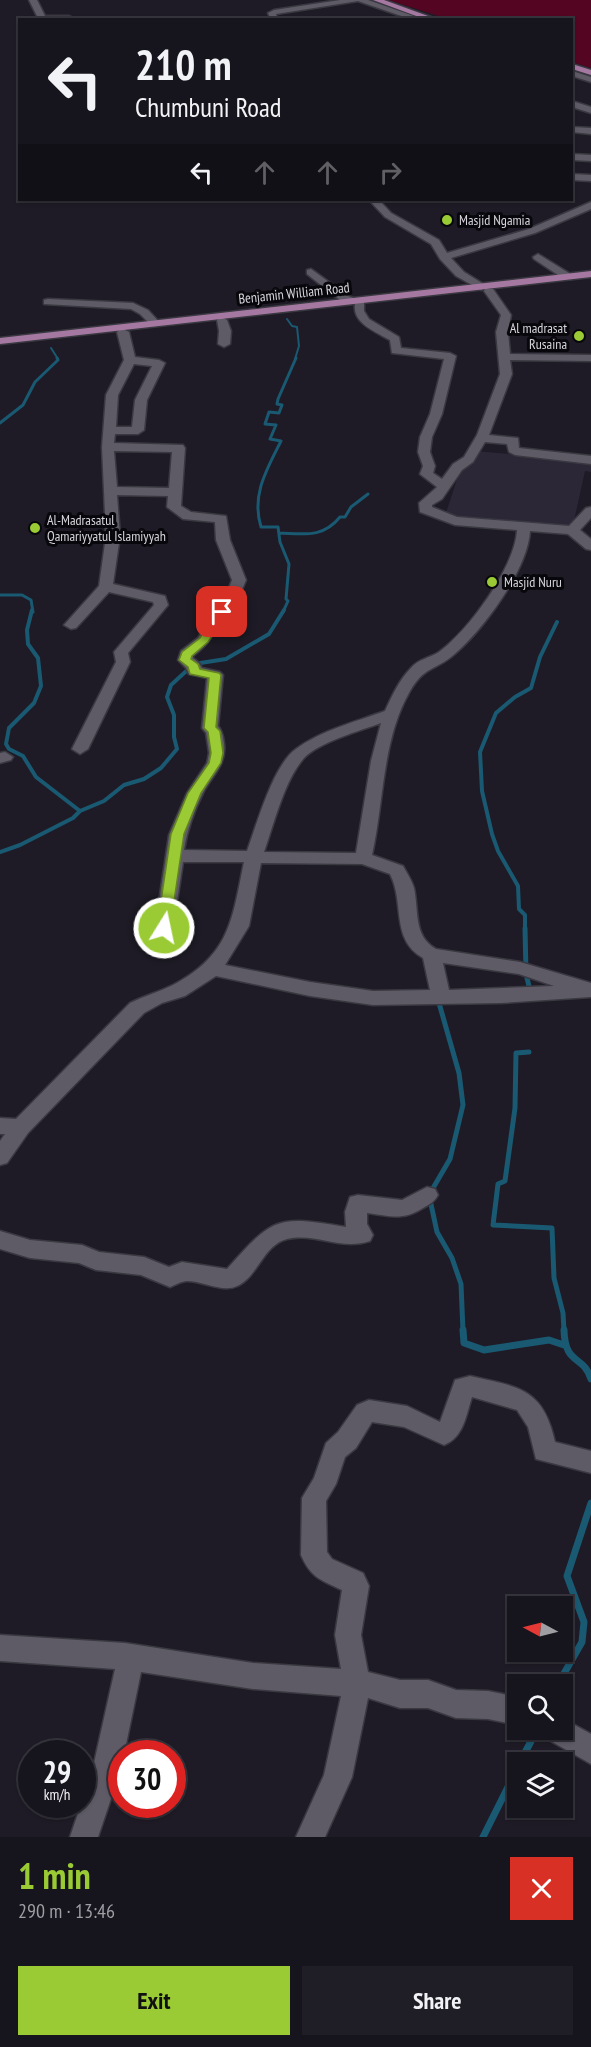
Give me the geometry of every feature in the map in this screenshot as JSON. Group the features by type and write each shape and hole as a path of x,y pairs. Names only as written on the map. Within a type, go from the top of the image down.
{"main road":[{"path":"377,0 430,18"},
{"path":"573,66 591,74"},
{"name":"Benjamin William Road","path":"485,289 591,274"},
{"name":"Benjamin William Road","path":"0,344 155,323 591,279"},
{"name":"Benjamin William Road","path":"0,344 123,332 357,303"}],"street":[{"path":"33,0 42,18"},
{"path":"274,18 272,13 274,12 355,0"},
{"path":"361,0 416,18"},
{"path":"573,73 591,80"},
{"path":"573,104 591,110"},
{"path":"573,130 591,131"},
{"path":"573,157 591,158"},
{"path":"573,177 591,178"},
{"path":"375,201 388,215 435,242 444,257 460,274 485,289 506,315 502,332 506,374 481,438 469,459 458,467 437,496 426,503 425,509 455,521 572,530 591,546"},
{"path":"444,257 532,231 591,204"},
{"path":"538,257 568,277"},
{"path":"311,272 344,298 357,303 365,321 395,339 396,351 450,356 436,414 426,437 424,452 429,466 426,474 444,486"},
{"path":"48,302 133,306 144,312 155,323"},
{"path":"222,320 225,328 224,344"},
{"path":"71,625 106,587 113,536 108,447 112,395 129,360 123,332"},
{"path":"506,357 591,358"},
{"path":"110,431 138,430 141,400 159,363 129,360"},
{"path":"481,438 514,441 515,451 591,460"},
{"path":"108,447 179,447 174,507 188,516 221,519 223,540 239,580 231,602 214,621 204,640 186,654 185,660 192,665 196,673 215,675 210,728 214,731 217,753 215,763 195,793 178,834 164,928"},
{"path":"109,491 174,492"},
{"path":"572,530 591,511"},
{"path":"363,858 369,834 382,740 402,692 418,668 443,656 460,641 489,604 519,555 526,533 524,527"},
{"path":"80,749 123,662 121,652 161,605 160,599 106,587"},
{"path":"0,1157 10,1127 100,1048 137,1008 155,998 178,991 213,969 240,926 253,858 284,775 300,753 332,735 392,714"},
{"path":"176,856 363,858 397,870 405,886 409,926 418,947 432,955 527,970 590,990"},
{"path":"432,955 441,998"},
{"path":"213,969 310,989 373,998 441,998 590,990"},
{"path":"0,1240 30,1249 82,1254 96,1261 144,1266 170,1278 182,1270 232,1279 264,1242 281,1230 294,1228 356,1238 362,1235 354,1220 358,1203 405,1209 427,1195"},
{"path":"310,1837 338,1777 357,1684 348,1635 356,1586 354,1582 323,1568 315,1555 314,1497 324,1484 335,1451 347,1440 365,1412 372,1411 407,1417 444,1434 451,1426 463,1387 470,1386 503,1394 525,1403 539,1423 545,1451 591,1462"},
{"path":"0,1648 131,1658 253,1676 357,1684 400,1694 428,1694 456,1704 488,1705 507,1709"},
{"path":"84,1837 106,1772 131,1658"},
{"path":"573,1739 591,1750"}],"shaded area":[{"path":"388,0 591,0 591,68 573,62 573,18 445,18"},
{"path":"475,451 591,461 591,472 585,471 572,530 445,516 463,461"}],"waterway":[{"path":"287,319 292,326 297,327 299,346 295,359"},
{"path":"51,348 58,359"},
{"path":"0,423 23,405 35,382 58,360 57,358"},
{"path":"284,611 288,601 286,599 289,564 280,542 278,527 261,527 258,504 262,482 281,441 270,439 276,425 265,424 269,412 279,413 282,405 277,404 278,399 296,358"},
{"path":"280,533 320,532 334,524 340,517 345,517 351,507 368,494"},
{"path":"0,595 22,595 31,600 33,612"},
{"path":"32,610 27,630 28,644 38,658 41,686 34,703 9,728 6,744 9,749 23,756 36,777 80,811"},
{"path":"80,811 104,801 124,785 144,779 161,768 177,749 174,737 174,715 167,697 171,685 194,664 226,659 269,634 284,611"},
{"path":"525,928 525,915 519,909 518,886 498,851 492,834 482,791 480,752 496,713 515,697 531,688 540,657 557,622"},
{"path":"0,852 20,845 73,818 80,811"},
{"path":"525,928 526,974 530,990"},
{"path":"439,1003 459,1073 463,1105 450,1159 429,1195 437,1232 452,1258 461,1284 463,1331"},
{"path":"529,1052 516,1053 515,1108 505,1181 498,1184 493,1225 552,1228 554,1278 563,1313 564,1331"},
{"path":"463,1330 464,1343 484,1350 549,1340 564,1345"},
{"path":"564,1330 565,1341 571,1355 584,1366 591,1379"},
{"path":"564,1674 582,1642 584,1622 567,1576 591,1503"},
{"path":"525,1752 532,1740"},
{"path":"483,1837 507,1789"}],"place":[{"name":"Masjid Ngamia","path":"447,220"},
{"name":"Al madrasat Rusaina","path":"579,336"},
{"name":"Al-Madrasatul Qamariyyatul Islamiyyah","path":"35,528"},
{"name":"Masjid Nuru","path":"492,582"}],"route":[{"path":"164,928 178,834 195,793 215,763 217,753 214,731 210,728 215,675 196,673 194,666 185,660 186,654 204,640 214,621 222,612"}]}
